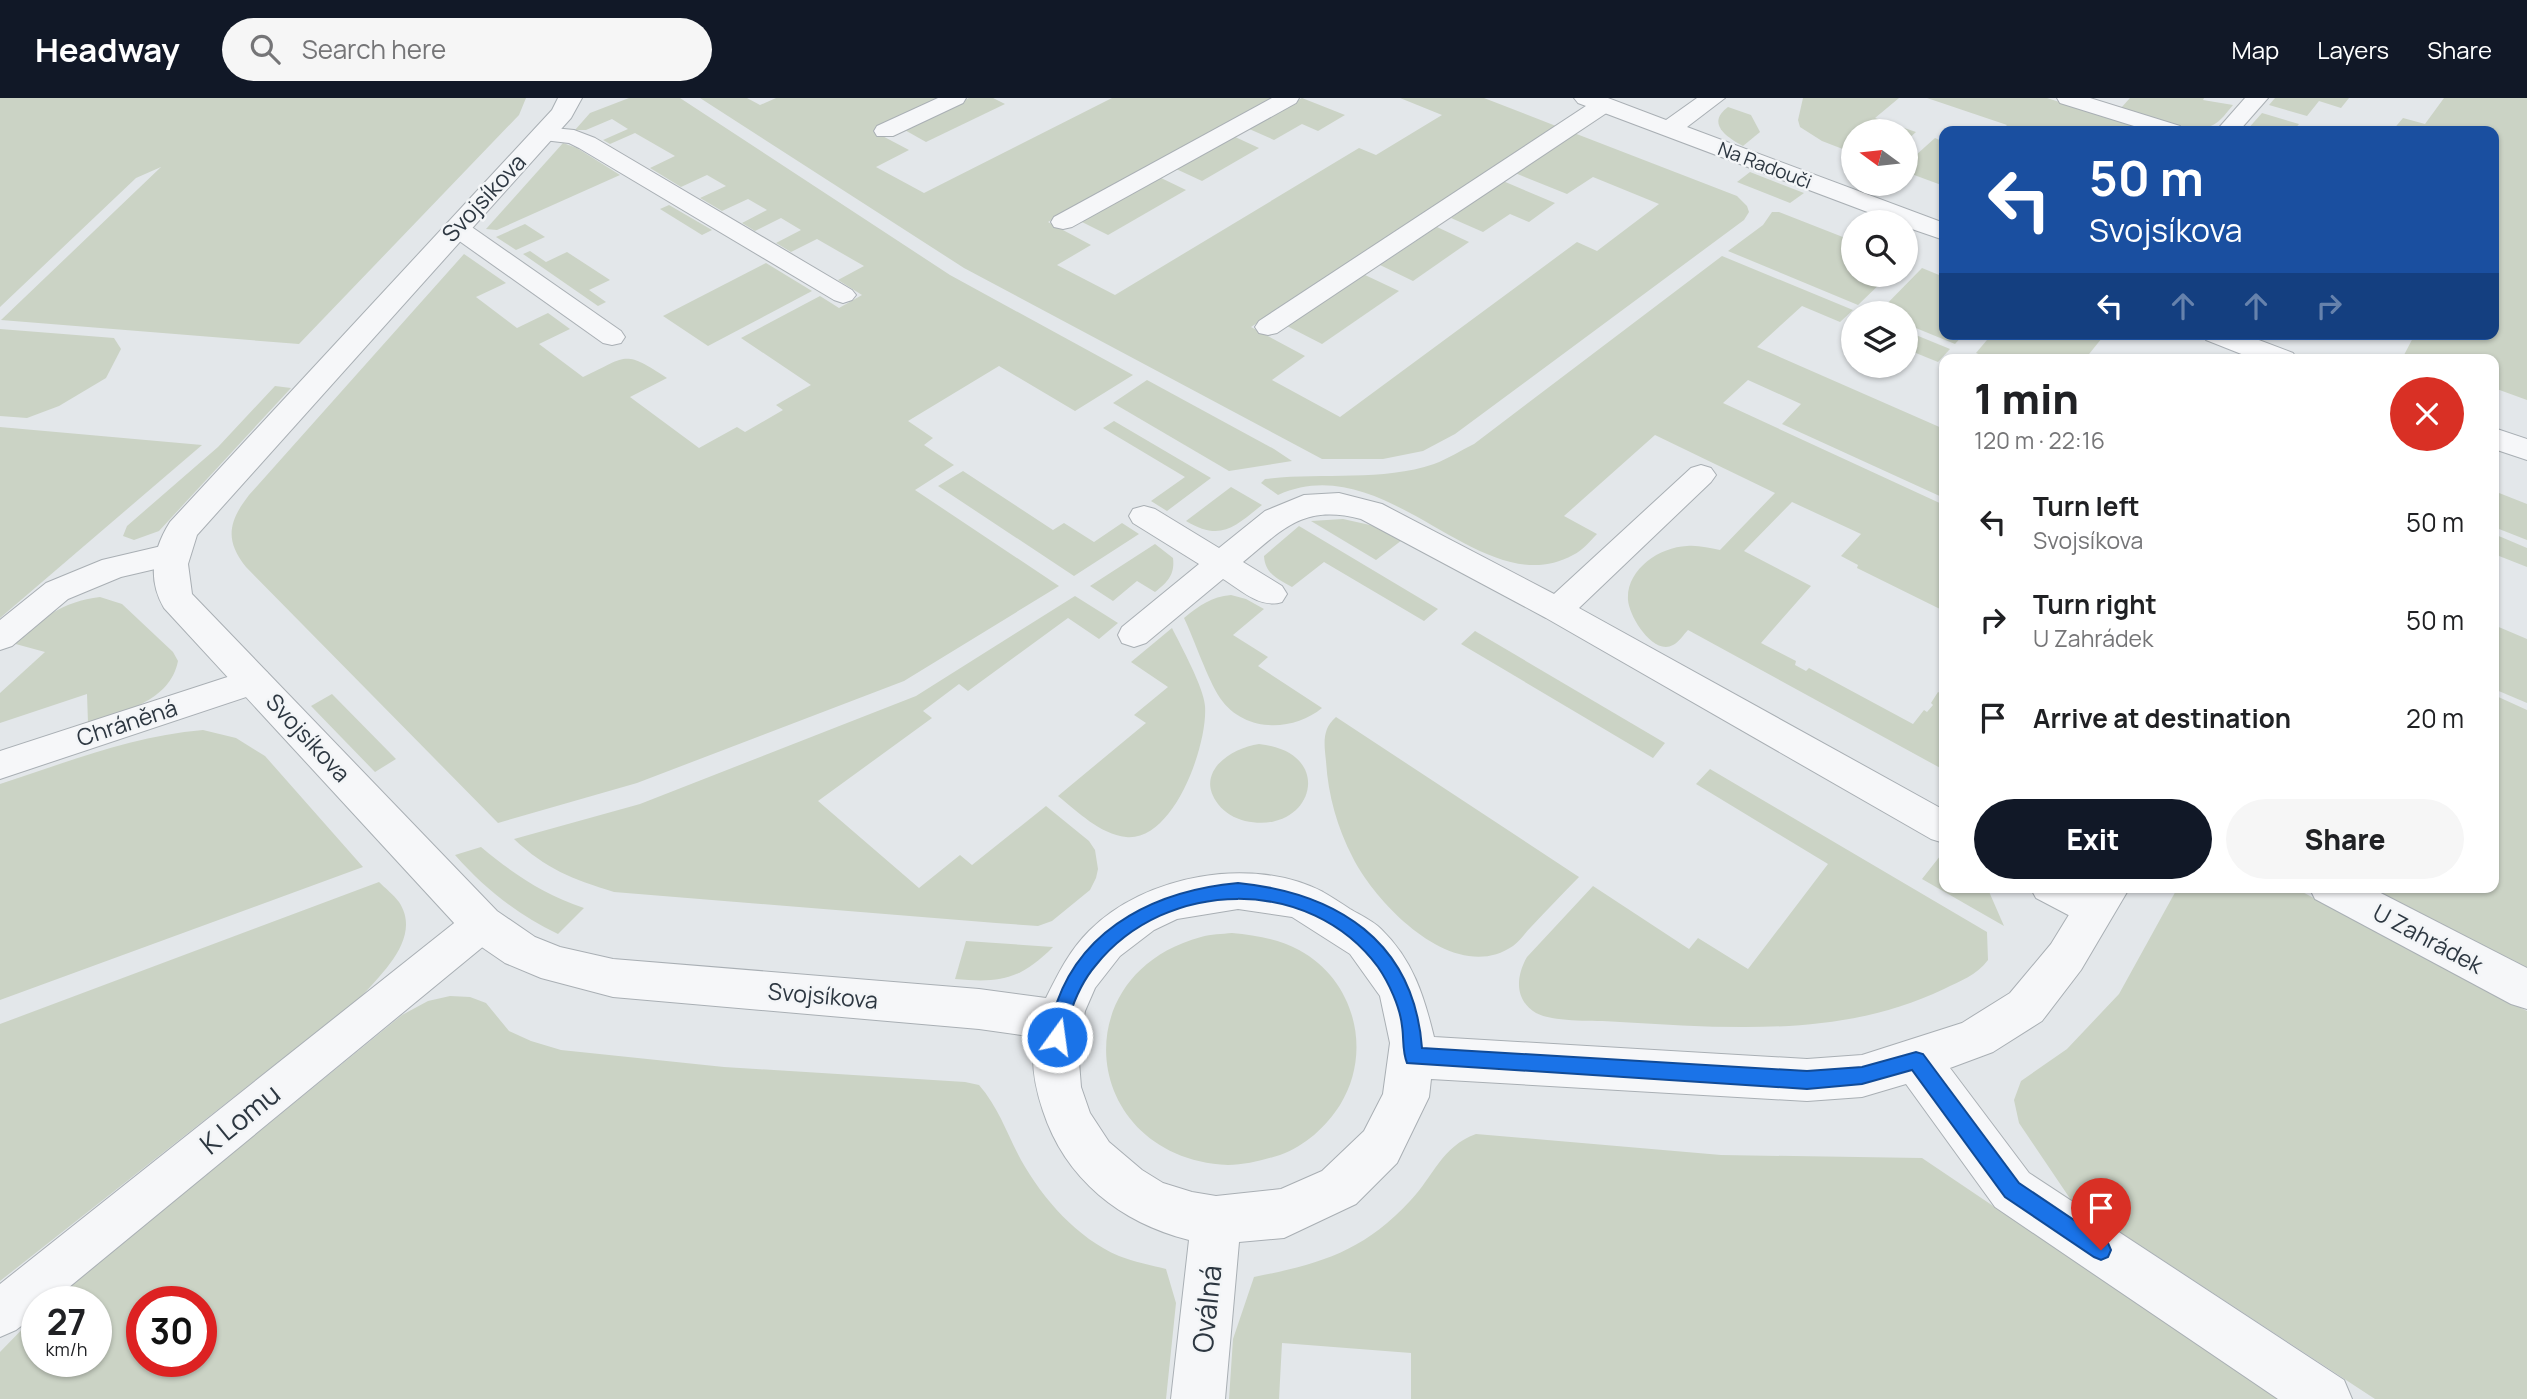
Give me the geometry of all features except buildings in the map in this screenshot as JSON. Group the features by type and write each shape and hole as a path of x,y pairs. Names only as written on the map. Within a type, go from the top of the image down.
{"street":[{"name":"Svojsíkova","path":"569,98 562,113 201,506 182,530 170,555 169,576 176,599 482,924 520,950 556,965 613,978 979,1009 1059,1020"},
{"path":"1669,129 1713,98"},
{"name":"Na Radouči","path":"1594,101 1939,231"},
{"path":"2232,340 2269,354"},
{"path":"2499,440 2527,450"},
{"path":"1238,891 1272,894 1305,903 1335,918 1361,937 1384,962 1400,991 1411,1023 1413,1056 1410,1089 1398,1121 1380,1150 1356,1175 1326,1196 1290,1211 1254,1219 1216,1220 1178,1213 1141,1198 1111,1177 1085,1150 1066,1120 1056,1086 1055,1053 1059,1020 1071,988 1089,960 1113,936 1140,916 1171,902 1204,893 1238,891"},
{"name":"U Zahrádek","path":"2341,893 2527,990"},
{"path":"1413,1056 1807,1080 1862,1076 1977,1038 2026,1007 2066,957 2101,900"},
{"path":"1916,1060 2012,1190 2325,1399"},
{"name":"Oválná","path":"1198,1399 1216,1220"}],"lane":[{"path":"885,131 955,98"},
{"path":"1063,222 1288,98"},
{"path":"2068,98 2156,126"},
{"path":"2232,126 2257,98"},
{"path":"1268,327 1594,101"},
{"path":"543,134 574,137 587,143 843,295"},
{"path":"457,228 612,337"},
{"path":"1557,610 1700,475"},
{"path":"1134,635 1276,518 1304,505 1339,503 1371,511 1402,525 1939,825"},
{"path":"1144,516 1271,594"},
{"path":"0,638 57,592 77,582 113,568 170,555"},
{"name":"Chráněná","path":"0,765 255,681"},
{"path":"2073,893 2101,900"},
{"name":"K Lomu","path":"0,1314 482,924"}],"shaded area":[{"path":"0,98 526,98 519,115 299,344 1,320 161,167 136,178 0,307"},
{"path":"629,98 680,98 950,275 1133,375 1075,411 999,366 908,421 933,438 924,445 954,465 915,490 1059,586 904,681 637,783 498,823 246,567 234,548 233,522 249,495 464,254 506,283 476,297 517,328 548,313 570,329 539,344 583,377 618,360 633,359 667,378 630,397 699,448 737,427 745,432 783,410 776,405 811,385 741,338 820,296 839,308 862,295 838,280 864,266 817,239 791,252 776,243 801,230 781,218 755,231 742,223 767,210 748,199 722,211 700,198 726,186 707,175 681,187 650,168 675,156 635,133 610,144 603,140 628,129 612,119 586,130 575,130 590,113"},
{"path":"700,98 747,98 760,105 776,98 942,98 873,131 909,150 876,167 924,193 1112,98 1273,98 1048,222 1091,245 1057,265 1115,295 1359,148 1376,155 1442,115 1400,98 1484,98 1556,126 1251,327 1305,356 1272,380 1340,417 1577,242 1597,251 1659,204 1593,177 1567,194 1515,173 1574,133 1737,196 1749,212 1744,220 1455,434 1423,451 1383,459 1322,459 964,268"},
{"path":"969,98 993,98 1005,104 926,142 903,129"},
{"path":"1302,98 1345,115 1318,131 1302,124 1274,140 1247,128"},
{"path":"1803,98 1899,98 1875,118 1878,119 1841,119 1841,148 1822,141 1800,127 1798,120"},
{"path":"1927,98 2047,98 2134,126 2006,126"},
{"path":"2130,98 2204,98 2203,100 2233,105 2221,119 2210,126 2176,126 2121,108"},
{"path":"2275,98 2349,98 2341,108 2319,101 2307,116 2269,105"},
{"path":"2444,98 2527,98 2527,400 2499,390 2499,354 2405,354 2412,340 2499,340 2499,126 2396,126 2403,118 2425,124"},
{"path":"1728,107 1751,115 1760,132 1743,146 1725,134 1719,124 1722,113"},
{"path":"2262,113 2299,124 2297,126 2250,126"},
{"path":"1233,136 1259,148 1202,181 1174,168"},
{"path":"1935,138 1939,140 1939,184 1918,176 1918,153"},
{"path":"563,143 577,148 620,175 497,230 486,229"},
{"path":"1750,172 1804,193 1790,203 1737,182"},
{"path":"1159,177 1186,190 1108,235 1080,221"},
{"path":"1503,181 1555,203 1529,222 1510,214 1483,232 1451,218"},
{"path":"669,205 712,230 702,235 660,209"},
{"path":"1772,212 1779,212 1841,236 1841,287 1877,287 1862,301 1848,301 1728,251 1763,225"},
{"path":"525,224 545,237 516,250 496,237"},
{"path":"1437,227 1469,242 1413,281 1380,265"},
{"path":"530,251 546,262 567,252 610,280 589,290 606,302 598,306 523,254"},
{"path":"1722,256 1841,305 1840,322 1802,306 1757,347 1939,427 1939,496 1782,424 1801,404 1748,380 1723,403 1939,503 1939,609 1857,568 1858,565 1841,556 1861,534 1792,502 1744,551 1811,586 1761,643 1796,661 1795,665 1806,671 1809,668 1913,724 1924,710 1927,712 1933,705 1931,703 1939,692 1939,767 1688,630 1675,644 1665,647 1650,640 1643,633 1628,600 1632,579 1638,570 1646,562 1676,547 1695,546 1720,550 1775,493 1655,435 1564,516 1597,534 1573,555 1538,565 1504,560 1468,545 1395,505 1358,490 1318,485 1278,495 1261,483 1265,479 1286,477 1393,473 1414,470 1444,460 1474,444"},
{"path":"766,263 812,291 708,346 663,316"},
{"path":"1922,268 1939,275 1939,337 1918,329 1918,301 1890,301 1903,287 1918,287 1918,272"},
{"path":"1365,275 1399,291 1322,344 1287,326"},
{"path":"0,329 114,338 121,349 106,378 59,406 27,418 0,416"},
{"path":"1918,336 1950,349 1945,354 1939,354 1938,362 1918,354"},
{"path":"1987,340 2100,340 2089,354 1976,353"},
{"path":"1147,380 1292,461 1229,471 1113,403"},
{"path":"275,386 291,388 159,531 134,540 123,536 127,526 218,447"},
{"path":"1114,421 1211,478 1167,511 1151,501 1185,477 1103,428"},
{"path":"0,427 202,445 0,618"},
{"path":"963,471 1053,530 1064,523 1094,542 1122,523 1139,534 1074,576 938,486"},
{"path":"1231,487 1262,505 1235,525 1218,531 1198,527 1186,521"},
{"path":"2499,493 2527,504 2527,540 2499,529"},
{"path":"1343,519 1370,525 1402,540 1376,560 1311,521"},
{"path":"1299,526 1438,609 1424,621 1324,562 1292,587 1270,572 1264,556"},
{"path":"2499,536 2527,548 2527,567 2499,556"},
{"path":"1155,544 1173,558 1173,569 1164,585 1155,592 1137,581 1113,601 1090,586"},
{"path":"1231,595 1246,599 1264,609 1233,635 1268,657 1258,666 1322,708 1297,721 1269,725 1242,718 1220,698 1184,618 1206,602"},
{"path":"1075,596 1118,623 1099,639 1068,618 968,691 959,684 923,711 932,718 818,801 919,888 960,855 972,865 1046,806 1089,841 1095,850 1098,869 1090,890 1052,921 1038,926 614,892 560,872 514,839 640,804 916,696"},
{"path":"100,597 122,604 173,652 178,661 165,686 143,703 88,723 87,694 0,723 0,693 45,652 12,643 63,607"},
{"path":"2499,627 2527,639 2527,703 2499,691"},
{"path":"1172,628 1204,698 1201,743 1185,788 1159,824 1143,834 1126,837 1116,835 1090,821 1058,796 1146,723 1134,715 1168,687 1131,662"},
{"path":"1475,631 1665,743 1653,758 1461,644"},
{"path":"332,694 396,759 375,772 311,706"},
{"path":"2499,697 2527,710 2527,970 2378,893 2499,893"},
{"path":"1336,717 1579,877 1516,944 1490,956 1467,956 1443,948 1420,935 1399,917 1364,877 1342,835 1331,798 1325,748 1326,731"},
{"path":"203,730 236,738 265,756 363,867 0,1000 0,784 125,744"},
{"path":"1259,744 1284,750 1300,762 1307,776 1307,791 1300,805 1287,816 1268,822 1245,821 1227,813 1218,804 1210,782 1213,772 1227,757 1248,746"},
{"path":"1710,769 1987,932 1988,960 1968,977 1905,1005 1866,1016 1825,1023 1744,1027 1565,1020 1544,1016 1529,1008 1519,987 1523,964 1593,886 1689,949 1698,938 1748,969 1828,864 1696,784"},
{"path":"481,847 530,883 584,908 558,934 529,918 490,890 455,855"},
{"path":"1939,857 1939,889 1922,879"},
{"path":"379,882 399,902 405,915 406,928 397,953 361,997 0,1281 0,1024"},
{"path":"1946,893 1990,893 2004,926"},
{"path":"2175,893 2304,893 2527,1011 2527,1399 2375,1399 2071,1200 2019,1123 2014,1100 2021,1081 2067,1049 2119,994"},
{"path":"1232,933 1283,943 1318,963 1334,979 1345,998 1353,1019 1356,1041 1350,1084 1340,1105 1321,1128 1306,1141 1280,1155 1228,1165 1179,1155 1142,1132 1118,1100 1107,1063 1109,1024 1125,988 1156,957 1201,937"},
{"path":"966,941 1053,947 1030,966 1008,977 985,980 955,979"},
{"path":"450,996 470,997 486,1003 509,1031 561,1050 724,1067 979,1085 997,1112 1030,1175 1051,1203 1075,1228 1104,1248 1125,1258 1166,1269 1176,1303 1166,1399 0,1399 0,1352 21,1330 21,1377 112,1377 112,1286 70,1286 402,1015 428,1001"},
{"path":"1476,1134 1721,1155 1922,1158 2280,1399 1411,1399 1411,1353 1282,1343 1279,1399 1229,1399 1233,1339 1254,1277 1320,1261 1375,1233 1410,1201 1454,1146"}],"route":[{"path":"1057,1037 1059,1020 1071,988 1089,960 1113,936 1140,916 1171,902 1204,893 1238,891 1272,894 1305,903 1335,918 1361,937 1384,962 1400,991 1411,1023 1413,1056 1684,1075 1807,1080 1862,1076 1916,1060 2012,1190 2101,1250"}]}
